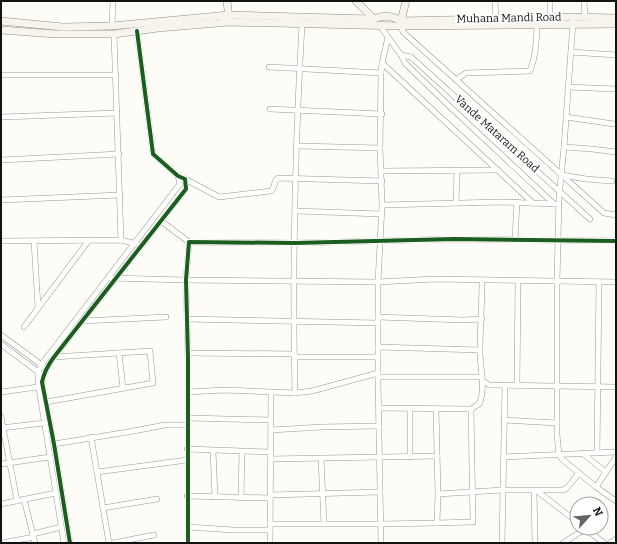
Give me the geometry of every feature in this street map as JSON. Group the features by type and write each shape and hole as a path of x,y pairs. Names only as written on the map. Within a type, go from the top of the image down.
{"main road":[{"path":"227,1 229,18"},
{"name":"Vande Mataram Road","path":"356,1 380,26"},
{"path":"401,23 406,1"},
{"path":"1,21 63,27 112,26 229,18 374,19 382,16 391,16 401,23"},
{"name":"Muhana Mandi Road","path":"401,23 496,19 550,18 573,20 585,17 616,18"},
{"path":"1,30 56,34 114,34 229,18 302,24 380,26 401,23 537,24 573,20 616,24"}],"street":[{"path":"112,26 113,1"},
{"path":"495,1 496,19"},
{"path":"550,1 550,18"},
{"path":"584,1 585,17"},
{"path":"573,20 564,147 556,204 557,423 559,455 596,487 616,501"},
{"path":"401,23 403,32 561,175 604,213 616,215"},
{"path":"295,394 294,281 302,24"},
{"path":"456,80 466,72 530,71 534,60 537,42 537,24"},
{"name":"Vande Mataram Road","path":"380,26 406,63 446,103 556,204"},
{"path":"137,31 146,114 153,154 178,176 214,195 223,197 271,191 275,187 276,179 297,177 382,181"},
{"path":"114,34 121,240"},
{"path":"381,543 378,282 382,205 380,148 382,114 381,73 388,37"},
{"path":"571,52 616,55"},
{"name":"Vande Mataram Road","path":"401,55 411,57 590,219"},
{"path":"382,63 534,203"},
{"path":"269,67 381,73"},
{"path":"1,75 116,76"},
{"path":"569,87 614,89"},
{"path":"270,109 382,114"},
{"path":"1,117 117,114"},
{"path":"566,117 614,124"},
{"path":"298,146 380,148"},
{"path":"564,147 616,152"},
{"path":"1,160 118,154"},
{"path":"382,171 498,170"},
{"path":"456,203 457,171"},
{"path":"561,175 612,181"},
{"path":"64,543 38,386 43,367 180,184 178,176"},
{"path":"43,367 54,357 186,189 185,179"},
{"path":"1,200 120,195"},
{"path":"382,205 517,202 556,204"},
{"path":"515,240 517,202"},
{"path":"296,211 381,214"},
{"path":"161,221 189,242 295,244 454,239 616,241"},
{"path":"24,327 89,240"},
{"path":"1,241 121,240 135,243 140,248"},
{"path":"34,241 38,307"},
{"path":"188,543 188,353 186,280 189,242"},
{"path":"109,278 378,282 435,279 616,282"},
{"path":"379,408 471,409 479,404 481,400 482,379 480,350 482,280"},
{"path":"517,385 518,281"},
{"path":"597,453 599,282"},
{"path":"82,321 166,317"},
{"path":"187,319 482,319"},
{"path":"1,335 43,367"},
{"path":"1,344 41,374 70,543"},
{"path":"378,347 480,350"},
{"path":"46,402 154,383 150,351 54,357"},
{"path":"119,353 123,388"},
{"path":"188,353 378,357"},
{"path":"188,392 224,390 295,394 378,375 482,379 489,385 616,387"},
{"path":"502,543 505,385"},
{"path":"1,392 38,386"},
{"path":"270,543 271,393"},
{"path":"410,408 410,457"},
{"path":"436,409 438,494 437,523"},
{"path":"270,524 473,522 471,409"},
{"path":"1,417 17,501"},
{"path":"188,418 271,420"},
{"path":"504,420 557,423"},
{"path":"2,428 44,423"},
{"path":"54,444 165,425 188,425"},
{"path":"271,430 379,426"},
{"path":"91,437 109,543"},
{"path":"187,449 270,452"},
{"path":"213,451 215,497"},
{"path":"241,498 242,452"},
{"path":"504,457 616,452"},
{"path":"582,453 606,472"},
{"path":"270,458 437,456"},
{"path":"1,464 50,457"},
{"path":"596,487 616,457"},
{"path":"321,458 324,524"},
{"path":"97,472 187,460"},
{"path":"438,494 503,490 563,490 567,488 579,473"},
{"path":"536,490 569,516"},
{"path":"535,543 536,490"},
{"path":"187,496 241,498 380,492"},
{"path":"1,504 56,493"},
{"path":"24,499 35,543"},
{"path":"103,508 157,499"},
{"path":"2,543 61,527"},
{"path":"188,527 270,530"},
{"path":"113,543 154,535"},
{"path":"563,543 573,536"},
{"path":"595,536 604,543"},
{"path":"610,543 616,539"}],"cycle path":[{"path":"70,543 42,382 44,375 54,357 186,189 185,179 178,176 153,154 137,31"},
{"path":"188,543 188,359 186,280 189,242 295,243 454,239 616,241"}]}
